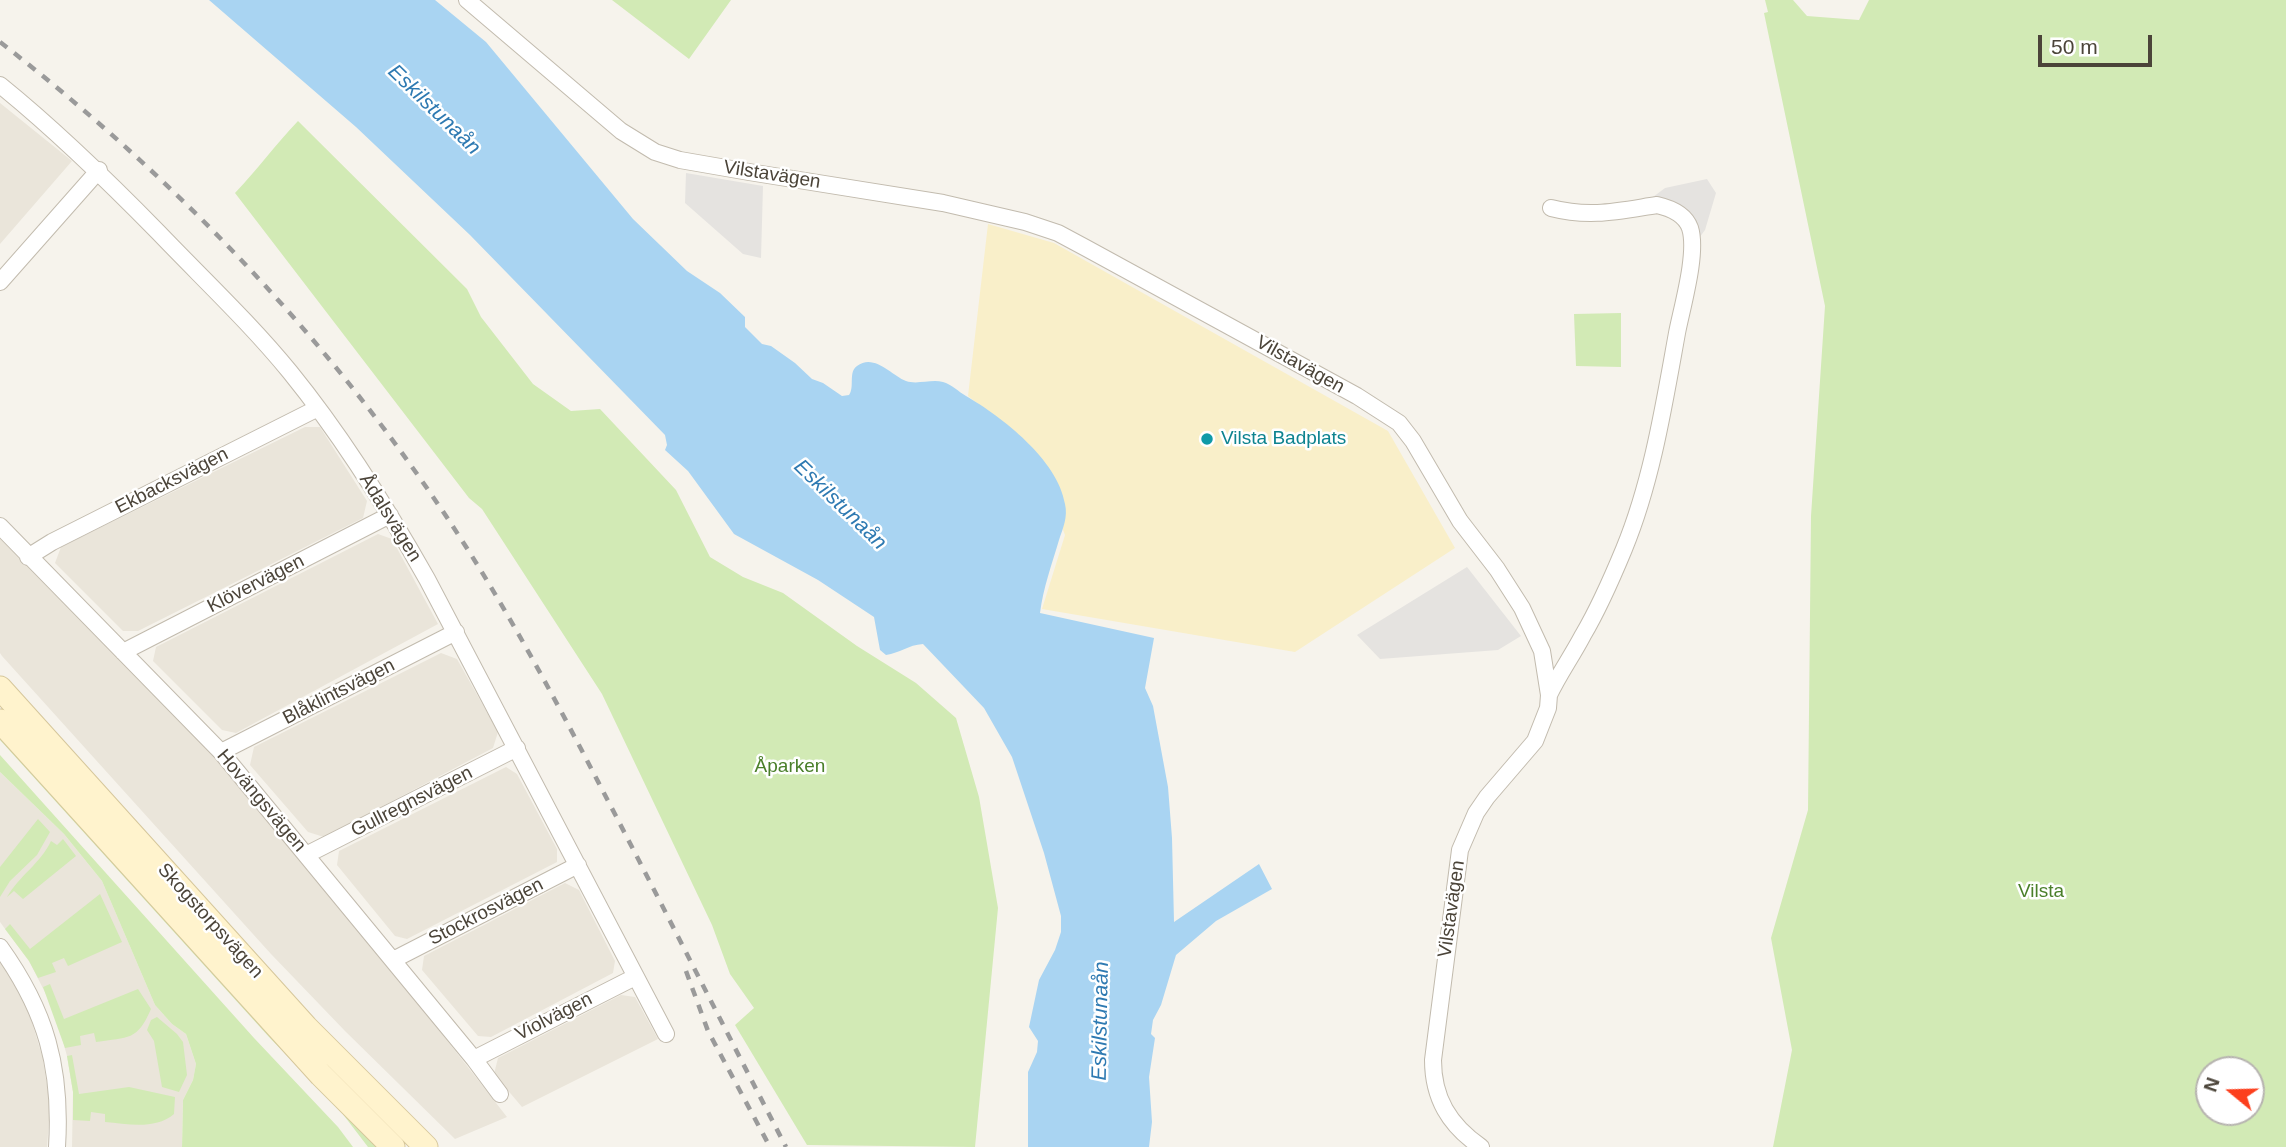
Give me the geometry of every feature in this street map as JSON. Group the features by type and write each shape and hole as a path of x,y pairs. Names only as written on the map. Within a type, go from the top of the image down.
{"main road":[{"name":"Skogstorpsvägen","path":"0,688 306,1027 426,1147"},
{"name":"Skogstorpsvägen","path":"0,721 321,1074 393,1147"}],"street":[{"name":"Vilstavägen","path":"467,0 621,131 655,152 680,160 735,170 995,213 1058,233 1380,410 1399,423 1413,441 1460,521 1497,569 1522,608 1542,651 1549,695 1548,708 1535,741 1487,797 1466,832 1455,883 1433,1060 1433,1079 1445,1112 1456,1126 1481,1147"},
{"name":"Ådalsvägen","path":"0,85 99,170 225,299 318,408 390,516 456,632 666,1034"},
{"path":"0,282 99,170"},
{"path":"1549,695 1559,672 1582,638 1604,595 1636,515 1671,373 1692,250 1689,228 1682,216 1666,207 1657,205 1597,215 1573,214 1551,208"},
{"name":"Ekbacksvägen","path":"28,556 318,408"},
{"name":"Klövervägen","path":"123,652 390,516"},
{"name":"Hovängsvägen","path":"0,526 221,752 500,1094"},
{"name":"Blåklintsvägen","path":"221,752 456,632"},
{"name":"Gullregnsvägen","path":"306,855 517,748"},
{"name":"Stockrosvägen","path":"393,960 578,865"},
{"path":"0,947 22,977 50,1050 57,1097 57,1147"},
{"name":"Violvägen","path":"474,1059 635,976"}],"shaded area":[{"path":"0,103 72,161 0,244"},
{"path":"686,173 763,186 761,258 743,254 685,203"},
{"path":"1707,179 1716,193 1705,230 1691,249 1676,219 1649,200 1665,188"},
{"path":"305,427 320,427 367,501 363,518 138,631 123,631 55,563 61,547"},
{"path":"378,534 392,539 438,624 236,733 222,730 153,661 156,647"},
{"path":"0,537 223,766 424,1011 507,1117 455,1139 271,954 2,656"},
{"path":"1467,567 1521,636 1498,650 1380,659 1357,635"},
{"path":"441,653 457,659 498,732 493,748 324,837 308,832 250,765 254,747"},
{"path":"506,767 517,774 557,849 557,862 407,939 395,936 337,865 339,851"},
{"path":"0,772 64,834 102,881 155,1005 172,1024 186,1034 196,1064 193,1080 183,1100 182,1147 72,1147 73,1092 59,1027 51,1004 29,961 0,922"},
{"path":"565,883 579,890 615,961 613,973 491,1037 478,1036 422,970 424,956"},
{"path":"0,960 18,989 31,1019 43,1059 50,1106 47,1147 0,1147"},
{"path":"621,995 635,997 658,1039 522,1107 494,1074 498,1058"}],"green space":[{"path":"612,0 731,0 689,59"},
{"name":"Vilsta","path":"1765,0 1793,0 1807,16 1859,20 1869,0 2286,0 2286,1147 1773,1147 1792,1050 1771,938 1808,810 1811,516 1825,306 1764,13 1768,12"},
{"name":"Åparken","path":"298,121 467,289 481,317 533,384 571,411 600,409 676,490 710,557 743,577 783,593 857,646 916,683 956,718 979,797 998,908 975,1147 807,1145 735,1025 754,1008 730,974 712,925 602,694 482,509 469,498 235,193"},
{"path":"1621,313 1621,367 1576,366 1574,314"},
{"path":"0,735 384,1147 368,1147 342,1113 269,1037 0,740"},
{"path":"0,755 254,1038 338,1127 353,1147 182,1147 183,1100 193,1080 196,1064 186,1034 172,1024 155,1005 102,881 64,834 0,772"},
{"path":"38,819 50,832 37,855 10,881 0,897 0,867"},
{"path":"63,839 76,856 23,899 14,891 7,897 42,856 51,841 57,845"},
{"path":"100,894 122,942 68,966 64,958 52,963 56,972 38,978 5,929 10,924 30,949"},
{"path":"50,984 64,1019 138,989 151,1009 141,1027 131,1036 96,1042 94,1033 80,1036 81,1045 65,1048 43,987"},
{"path":"157,1017 183,1042 187,1075 179,1092 162,1087 154,1041 147,1030 151,1020"},
{"path":"72,1055 79,1094 129,1087 175,1097 174,1114 158,1122 141,1125 105,1122 105,1114 91,1112 90,1121 73,1120 73,1092 67,1056"}],"sand":[{"name":"Vilsta Badplats","path":"988,224 1054,243 1388,431 1455,548 1295,652 1042,609 1065,535 1031,447 968,396"}],"water":[{"name":"Eskilstunaån","path":"209,0 435,0 486,42 633,219 687,271 720,293 745,317 745,327 762,344 771,346 812,379 842,396 849,395 854,369 870,362 906,381 946,383 996,416 1040,456 1060,488 1066,513 1045,585 1040,613 1154,638 1145,688 1153,706 1168,787 1174,922 1259,864 1272,889 1216,921 1176,955 1161,1005 1153,1020 1151,1034 1155,1038 1149,1077 1152,1122 1149,1147 1028,1147 1028,1072 1037,1052 1038,1041 1029,1027 1039,980 1061,932 1061,916 1044,853 1012,757 984,708 923,644 886,655 880,650 874,617 818,580 734,534 688,471 665,450 665,435 470,235 356,127"}],"railway":[{"path":"0,42 120,142 233,251 337,368 431,494 483,573 553,696 786,1147"},
{"path":"686,971 708,1031 770,1147"}],"place":[{"name":"Vilsta Badplats","path":"1207,439"}]}
